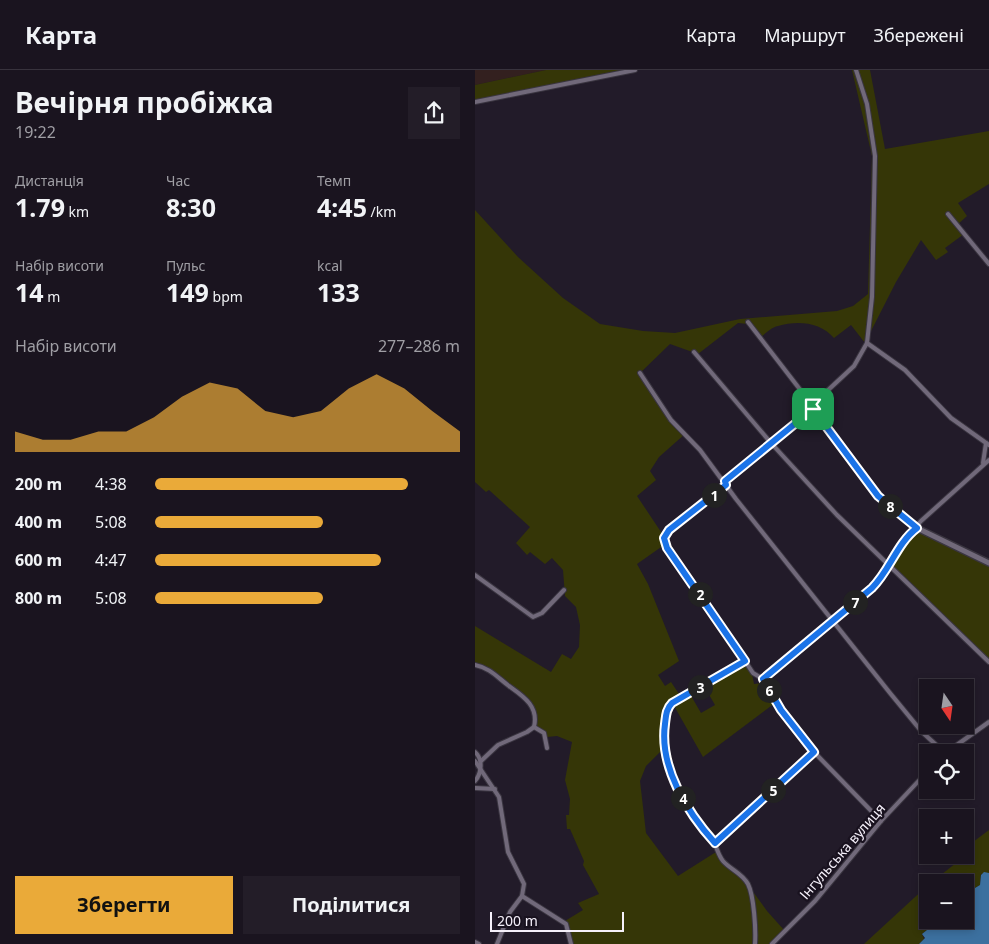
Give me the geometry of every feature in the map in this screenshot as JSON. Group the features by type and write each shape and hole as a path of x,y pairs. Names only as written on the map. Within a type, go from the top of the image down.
{"street":[{"path":"475,102 635,70"},
{"path":"856,70 867,104 875,156 873,289 867,343 853,366 812,407 669,530 664,541 753,673 763,679 781,710 814,752 881,821"},
{"path":"948,214 989,264"},
{"path":"748,322 878,496 917,528 989,563"},
{"path":"867,343 905,370 951,418 987,444 983,463"},
{"path":"695,352 771,442 837,514 989,662"},
{"path":"641,373 671,420 693,440 832,620 922,732 936,744"},
{"path":"763,679 872,588 890,566 907,538 921,522 983,463 989,460"},
{"path":"475,575 533,617 542,613 564,590"},
{"path":"745,661 672,703 667,710 663,746 669,769 681,796 715,843 721,860 743,876 749,885 755,944"},
{"path":"475,665 491,670 528,699 533,710 534,727"},
{"path":"957,744 989,722"},
{"path":"534,727 544,733 547,748"},
{"path":"475,781 481,761 498,745 534,727"},
{"path":"475,752 481,761"},
{"path":"715,843 814,752"},
{"path":"475,761 495,789 502,809 508,852 523,881 522,896 510,912 497,944"},
{"name":"Інгульська вулиця","path":"772,944 815,901 881,821 919,781"},
{"path":"475,788 495,789"},
{"path":"522,896 566,924 571,944"},
{"path":"475,942 479,944"}],"shaded area":[{"path":"475,70 546,70 475,85"},
{"path":"546,70 621,70 475,100 475,85"},
{"path":"852,70 855,70 864,98 874,156 871,297 865,343 851,325 834,338 816,326 801,323 785,324 776,327 761,337 748,324 738,323 698,354 670,344 639,374 670,420 685,434 659,457 650,471 656,480 637,496 663,535 665,534 664,545 637,564 648,584 679,661 658,675 665,686 671,682 681,697 668,706 663,749 646,766 640,781 646,833 678,876 716,852 738,871 767,911 784,930 770,944 572,944 569,927 565,921 583,910 578,903 599,894 583,865 584,861 570,829 567,829 566,815 569,815 570,799 565,780 572,742 557,736 547,737 534,723 530,704 496,674 475,666 475,626 551,672 562,654 571,659 579,647 580,625 576,607 565,596 563,570 552,558 545,564 530,552 527,555 516,543 530,527 489,490 486,492 475,482 475,210 518,257 563,298 600,324 643,331 675,333 740,319 837,311 853,306 868,294 872,156"},
{"path":"857,70 870,70 885,149 989,131 989,184 958,203 967,216 957,225 964,234 945,248 948,252 936,260 921,240 896,282 869,335 876,156 875,140"},
{"path":"918,532 989,565 989,660 893,569 892,566 907,539"},
{"path":"743,664 752,674 754,684 763,683 775,703 703,757 673,704 690,694 701,713 715,705 704,686"},
{"path":"989,830 989,873 981,874 980,885 974,889 974,874 942,874 955,864 974,864 974,841"},
{"path":"919,893 919,929 927,930 922,934 924,939 919,944 864,944"}],"water":[{"path":"984,872 989,873 989,944 919,944 925,938 922,934 927,929 974,929 974,889 980,885 981,875"}],"route":[{"path":"813,409 878,496 917,528 907,538 884,575 872,588 763,679 781,710 814,752 715,843 681,796 669,769 663,746 667,710 672,703 745,661 713,612 667,548 664,538 669,530 726,485 725,481 813,409"}]}
